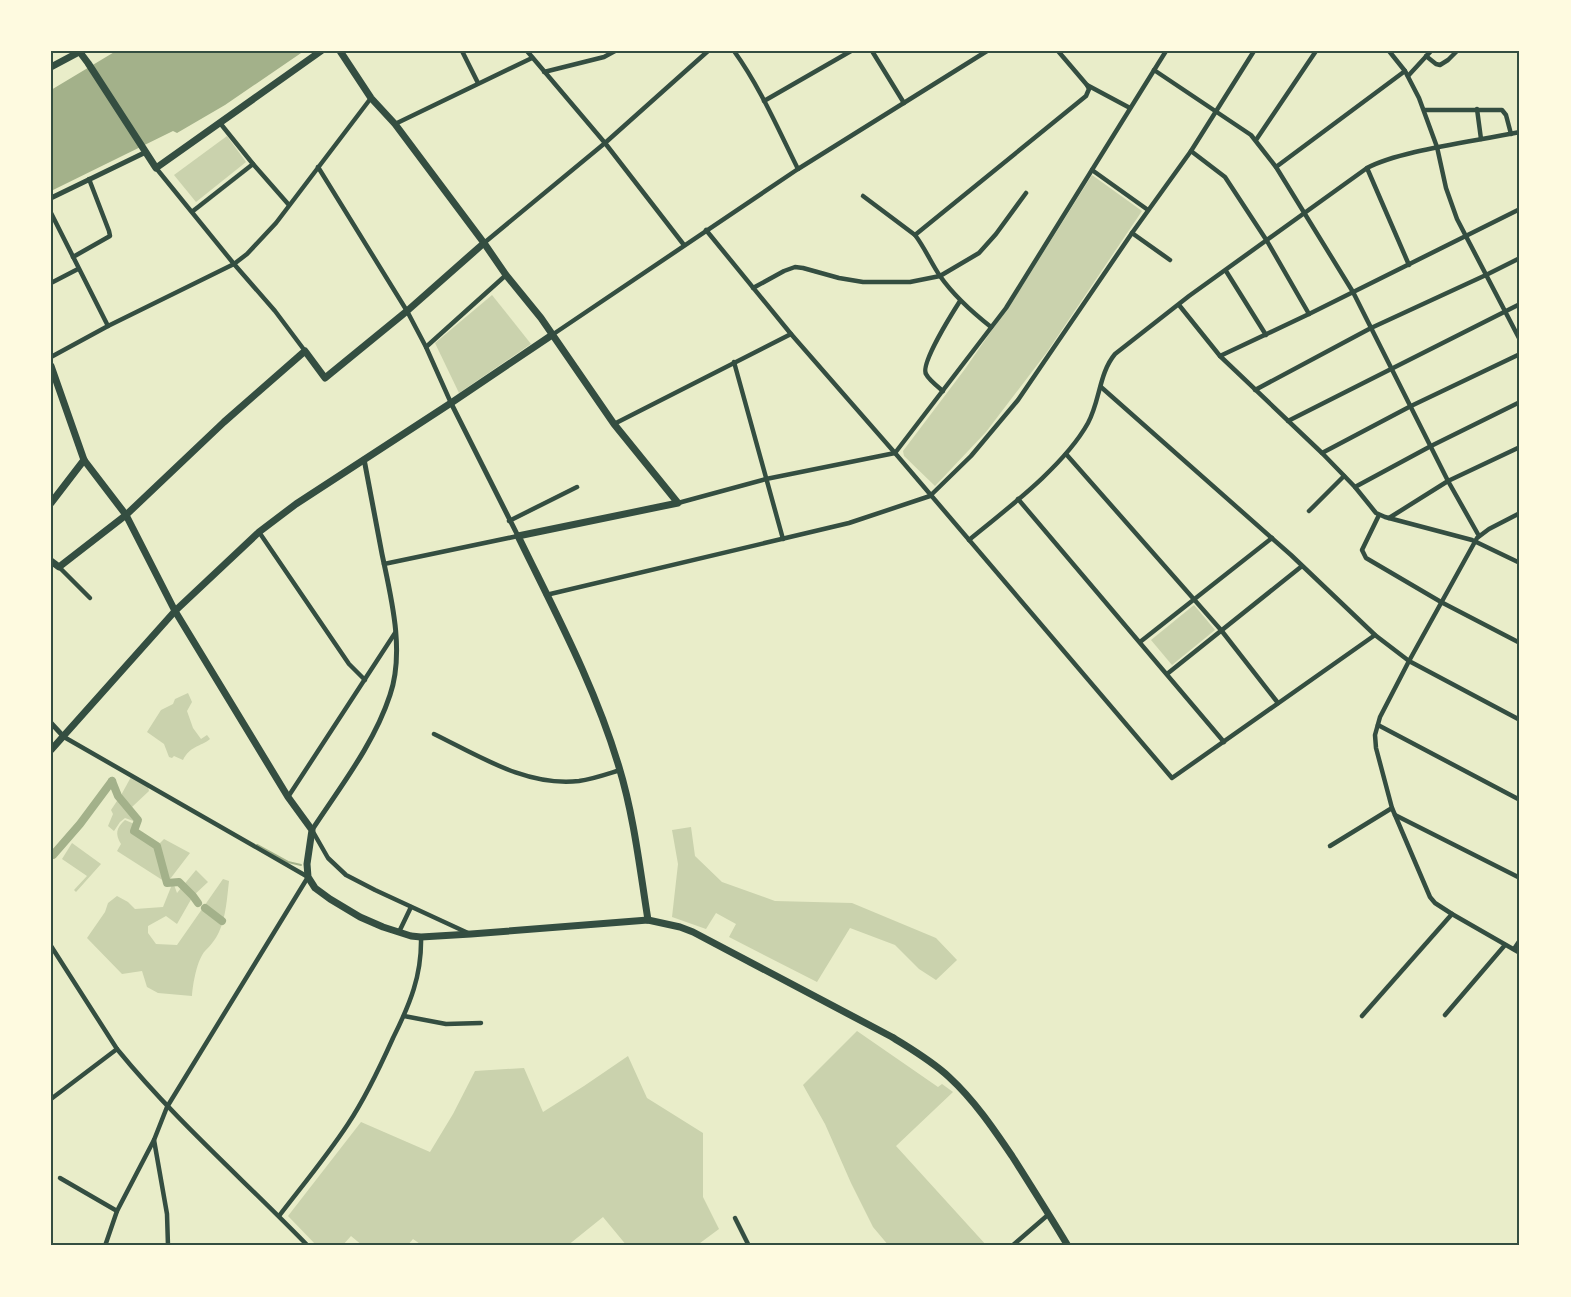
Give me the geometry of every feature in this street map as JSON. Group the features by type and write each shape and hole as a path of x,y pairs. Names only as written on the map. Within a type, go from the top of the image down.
{"main road":[{"path":"51,67 80,51 156,168 321,51"},
{"path":"340,51 371,98 395,124 484,243 614,424 678,503 518,537 601,712 620,770 648,920"},
{"path":"51,561 59,567 126,515 224,422 305,351 325,378 408,311 484,243"},
{"path":"51,750 175,611 259,532 296,504 552,335"},
{"path":"51,366 84,460 126,515 175,611 288,797 312,830 307,864 308,877 315,888 342,907 368,920 399,932 422,937 648,920 680,927 714,941 892,1037 949,1077 991,1125 1068,1246"},
{"path":"51,503 84,460"}],"street":[{"path":"462,51 478,83"},
{"path":"527,51 605,143 684,245"},
{"path":"544,72 604,57 615,51"},
{"path":"484,243 605,143 708,51"},
{"path":"734,51 764,101 798,169"},
{"path":"764,101 851,51"},
{"path":"872,51 904,103"},
{"path":"971,51 975,58"},
{"path":"552,335 798,169 987,51"},
{"path":"1058,51 1087,85 1130,108"},
{"path":"678,503 766,479 896,453 1006,308 1166,51"},
{"path":"546,595 849,523 930,496 970,456 1018,400 1191,151 1254,51"},
{"path":"1256,140 1316,51"},
{"path":"1389,51 1406,73 1425,110 1452,207 1520,340"},
{"path":"1276,167 1406,73 1431,51"},
{"path":"1426,56 1440,65 1457,51"},
{"path":"395,124 532,58"},
{"path":"1154,70 1256,140 1276,167 1353,292 1448,481 1479,536"},
{"path":"915,235 1078,103 1089,91 1087,85"},
{"path":"51,357 108,326 234,264 248,254 289,205 371,98"},
{"path":"1477,109 1480,139"},
{"path":"1425,110 1504,110 1511,134"},
{"path":"220,123 289,205"},
{"path":"969,540 1018,499 1066,454 1089,423 1108,366 1115,354 1179,305 1379,161 1437,147 1520,132"},
{"path":"51,198 144,150"},
{"path":"1191,151 1225,177 1267,240 1309,314"},
{"path":"193,211 253,164"},
{"path":"318,167 408,311 518,537 384,564"},
{"path":"156,168 234,264 276,311 305,351"},
{"path":"1367,168 1409,265"},
{"path":"1092,170 1148,210"},
{"path":"73,257 110,236 89,178"},
{"path":"753,288 795,267 863,282 910,282 940,276 979,253 1026,193"},
{"path":"863,196 915,235 940,276 960,301 991,327"},
{"path":"1220,356 1520,209"},
{"path":"51,213 108,326"},
{"path":"706,230 791,334 896,453 930,496 1172,778 1375,635"},
{"path":"1132,233 1170,260"},
{"path":"1255,390 1371,328 1520,258"},
{"path":"51,283 78,269"},
{"path":"1226,271 1266,335"},
{"path":"426,347 506,275"},
{"path":"943,391 926,375 924,368 960,301"},
{"path":"1288,421 1520,304"},
{"path":"1179,305 1220,356 1322,453 1355,487 1372,509 1389,518 1476,541 1520,563"},
{"path":"614,424 791,334"},
{"path":"1322,453 1411,406 1520,354"},
{"path":"734,362 783,539"},
{"path":"1101,387 1272,538 1375,635 1409,661 1520,720"},
{"path":"1355,487 1520,402"},
{"path":"1389,518 1448,481 1520,447"},
{"path":"1066,454 1195,599 1278,704"},
{"path":"364,459 392,601 395,670 381,717 362,753 312,830 328,858 346,874 375,890 471,934"},
{"path":"1309,511 1344,476"},
{"path":"509,521 578,487"},
{"path":"1018,499 1224,742"},
{"path":"1520,513 1479,536 1409,661 1375,735 1376,748 1392,808 1426,890 1436,903 1452,914 1520,953"},
{"path":"1380,515 1362,551 1366,558 1441,602 1520,643"},
{"path":"259,532 349,664 365,680"},
{"path":"1140,642 1272,538"},
{"path":"1167,674 1302,566"},
{"path":"59,567 90,598"},
{"path":"288,797 395,633"},
{"path":"51,723 64,737 308,877 167,1107 154,1140 117,1211 105,1246"},
{"path":"1378,725 1520,800"},
{"path":"434,734 500,766 542,780 580,781 620,770"},
{"path":"1330,846 1392,808"},
{"path":"1395,815 1520,878"},
{"path":"399,932 411,907"},
{"path":"1362,1016 1452,914"},
{"path":"279,1216 353,1117 375,1078 412,996 420,969 422,937"},
{"path":"1514,949 1520,940"},
{"path":"1445,1015 1506,945"},
{"path":"51,946 117,1049 167,1107 308,1246"},
{"path":"404,1016 446,1024 481,1023"},
{"path":"51,1099 117,1049"},
{"path":"154,1140 167,1214 168,1246"},
{"path":"60,1178 117,1211"},
{"path":"1012,1246 1049,1215"},
{"path":"735,1218 749,1246"}],"shaded area":[{"path":"116,51 304,51 225,105 177,133 173,131 51,191 51,90"},
{"path":"227,136 246,162 196,202 174,175"},
{"path":"1092,175 1142,211 1047,352 986,432 935,486 904,456 903,451 965,369 1021,288"},
{"path":"492,295 531,344 459,393 435,343"},
{"path":"1194,605 1215,630 1172,665 1151,640"},
{"path":"188,693 192,702 187,711 193,728 201,739 207,735 210,739 192,749 183,760 174,756 169,757 164,744 147,732 161,710 173,704 175,699"},
{"path":"131,777 148,787 149,791 132,807 120,797"},
{"path":"119,798 139,823 125,818 114,831 108,826 113,814 111,810"},
{"path":"125,820 139,826 135,831 140,837 157,846 164,839 190,853 167,883 117,851 121,844 117,831"},
{"path":"691,827 695,856 722,882 775,901 852,903 936,938 957,960 936,980 919,969 895,945 850,928 817,982 729,937 736,924 716,913 706,929 672,917 678,864 672,830"},
{"path":"72,843 101,864 76,892 74,890 87,876 62,859"},
{"path":"196,870 208,882 193,896 177,924 166,916 148,926 148,933 156,944 177,945 223,879 229,881 221,926 200,960 194,978 192,996 158,993 147,987 142,971 122,974 87,938 105,912 108,903 117,896 135,909 163,907 173,882 177,893"},
{"path":"857,1031 938,1087 942,1084 953,1092 896,1146 987,1246 889,1246 873,1227 825,1124 803,1085"},
{"path":"628,1056 647,1098 703,1133 703,1197 719,1229 696,1246 627,1246 603,1217 567,1246 423,1246 413,1239 407,1246 363,1246 351,1236 342,1246 317,1246 288,1216 361,1122 430,1152 475,1071 524,1068 543,1112"}],"waterway":[{"path":"112,781 118,796 138,820 134,831 157,846 167,883 179,882 198,903"},
{"path":"51,855 80,824 112,781"},
{"path":"257,845 288,862 301,865"},
{"path":"205,908 222,921"}]}
